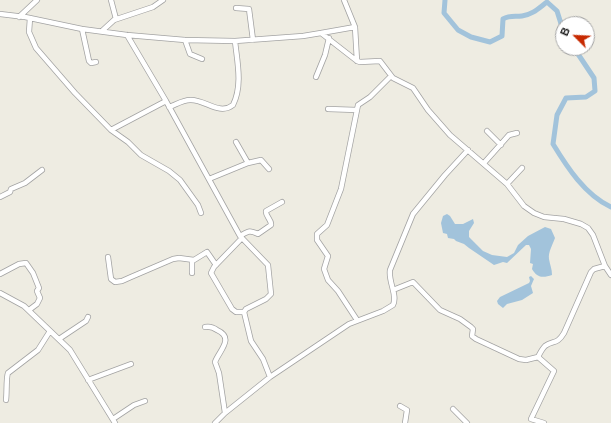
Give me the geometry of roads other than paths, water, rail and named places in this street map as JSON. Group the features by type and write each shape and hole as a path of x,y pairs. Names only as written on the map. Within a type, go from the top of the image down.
{"street":[{"path":"19,17 37,0"},
{"path":"111,0 116,19"},
{"path":"102,31 114,20 153,8 163,0"},
{"path":"344,0 355,27 358,61"},
{"path":"236,8 249,9 253,40"},
{"path":"0,14 30,18 82,29 185,40 253,40 303,36 355,27"},
{"path":"30,18 29,33 36,48 87,106 111,130 128,142 141,155 169,171 180,180 198,205 201,213"},
{"path":"82,29 89,61 91,63 96,62"},
{"path":"321,33 360,62 380,61 393,78 413,88 432,115 450,135 507,184 524,206 534,213 544,217 564,219 581,224 588,228 593,235 605,266 611,275"},
{"path":"127,35 166,101 241,237 268,265 271,294 266,299 246,309 244,312 236,312 231,307 211,271 241,237 252,230 258,234 271,225 272,224 266,214 266,211 282,202"},
{"path":"316,77 325,55 329,38"},
{"path":"185,40 190,54 202,59"},
{"path":"169,107 191,100 216,108 228,108 233,105 238,91 239,80 235,41"},
{"path":"357,320 328,280 324,269 328,256 316,237 326,225 341,189 358,104 370,97 391,76"},
{"path":"111,130 166,101"},
{"path":"344,103 347,110"},
{"path":"328,109 356,110"},
{"path":"487,131 501,145"},
{"path":"484,163 509,135 517,133"},
{"path":"236,142 248,163"},
{"path":"214,423 270,377 349,324 383,311 393,305 395,299 389,277 390,270 411,216 468,150"},
{"path":"208,179 248,163 262,160 269,169"},
{"path":"507,184 522,168"},
{"path":"0,197 10,192 11,189 25,183 42,170"},
{"path":"108,257 111,279 116,282 173,259 197,259 207,252 216,265"},
{"path":"192,260 192,273"},
{"path":"0,274 19,264 26,263 37,280 40,298 37,304 29,310"},
{"path":"538,357 543,348 548,344 557,342 564,333 591,272 605,266"},
{"path":"393,290 413,282 440,310 460,319 471,327 473,329 472,334 474,338 519,360 538,357"},
{"path":"0,293 20,303 29,310 70,350 114,421 134,404 145,401"},
{"path":"244,312 251,341 264,359 270,377"},
{"path":"59,339 86,321 88,317"},
{"path":"205,327 211,326 222,332 224,335 224,346 215,362 219,372 225,413"},
{"path":"6,400 6,378 8,374 38,350 50,331"},
{"path":"538,357 554,371 529,421 544,423"},
{"path":"88,380 131,364"},
{"path":"400,406 407,410 405,423"},
{"path":"453,410 467,423"}],"water":[{"path":"447,214 455,224 463,224 473,219 474,223 469,231 469,237 483,251 492,255 507,257 514,253 518,245 528,236 545,227 551,229 555,238 549,256 552,275 546,277 538,276 534,272 532,269 533,264 530,263 531,249 529,245 526,245 507,263 503,262 494,265 464,244 448,238 447,234 443,233 441,223 443,216"},
{"path":"531,276 534,279 531,286 533,293 522,300 507,304 503,308 498,304 497,301 500,297 529,283 529,277"}],"waterway":[{"path":"445,0 444,13 458,30 471,37 490,42 502,36 503,19 529,14 547,2 557,11 559,16"},
{"path":"579,56 594,78 595,91 586,97 566,98 557,115 553,144 564,162 585,188 602,202 611,207"}]}
